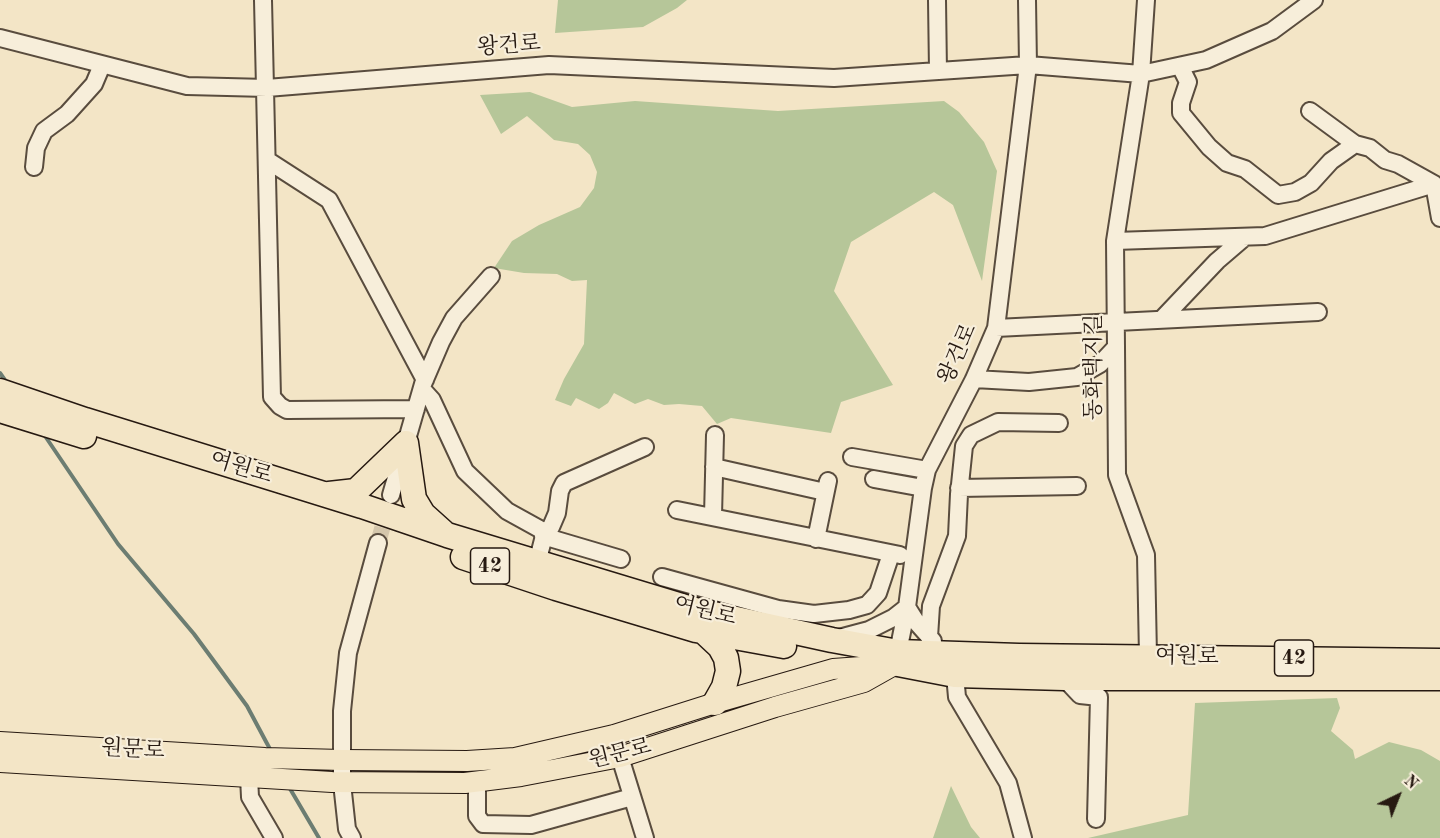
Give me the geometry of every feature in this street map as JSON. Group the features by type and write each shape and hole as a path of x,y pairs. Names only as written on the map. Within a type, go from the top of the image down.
{"highway":[{"name":"여원로","path":"0,391 88,429 556,588 704,632 1064,678 1118,677 1148,667"},
{"name":"여원로","path":"0,410 88,429 325,494 447,535 695,610 832,640 897,658"},
{"path":"325,494 356,491 406,443"},
{"path":"406,443 414,499 423,514 447,535"},
{"path":"704,632 720,647 726,658 728,671 724,687 715,703"},
{"path":"1440,655 1414,669 1440,687"},
{"name":"여원로","path":"951,664 1019,656 1148,667 1414,669 1440,678"},
{"name":"여원로","path":"1414,669 1440,660"},
{"path":"1099,697 1118,677"}],"main road":[{"name":"원문로","path":"0,742 337,760 466,761 515,758 614,735 833,669 897,658"},
{"name":"원문로","path":"0,762 337,782 477,782 620,757 775,707 864,682 897,658"},
{"path":"614,735 620,757"},
{"path":"256,777 257,757"}],"street":[{"path":"263,0 267,88 272,397 287,410 416,409"},
{"path":"937,0 938,71"},
{"name":"왕건로","path":"897,658 907,607 927,470 974,379 996,328 1028,65 1027,0"},
{"name":"동화택지길","path":"1146,0 1141,74 1115,241 1117,475 1146,555 1148,667"},
{"path":"1028,65 1141,74 1180,66 1206,60 1272,31 1314,0"},
{"name":"왕건로","path":"0,38 187,86 267,88 549,65 834,78 1028,65"},
{"path":"34,167 36,148 44,131 67,114 94,84 102,64"},
{"path":"1180,66 1188,82 1181,103 1181,113 1209,147 1227,164 1245,169 1278,195 1295,192 1311,183 1331,161 1354,144"},
{"path":"1310,111 1354,144 1370,148 1385,159 1434,184"},
{"path":"267,160 329,200 424,384 465,471 507,511 544,534 621,559"},
{"path":"1434,184 1440,218"},
{"path":"1115,241 1265,237 1434,184"},
{"path":"1161,320 1217,261 1245,237"},
{"path":"391,495 424,384 441,342 454,318 491,276"},
{"path":"996,328 1318,312"},
{"path":"974,379 1029,382 1077,377 1100,364 1116,347"},
{"path":"929,637 931,606 957,536 964,446 971,435 998,422 1059,423"},
{"path":"713,516 715,435"},
{"path":"537,563 544,534 551,527 557,513 560,491 564,483 645,447"},
{"path":"852,457 927,470"},
{"path":"714,467 826,486 816,539"},
{"path":"874,479 923,488"},
{"path":"959,488 1077,486"},
{"path":"677,510 913,558"},
{"path":"352,838 347,829 337,782 337,760 348,653 378,543"},
{"path":"595,580 602,554"},
{"path":"662,577 778,609 814,614 849,610 867,605 878,593 891,554"},
{"path":"832,640 869,630 893,618 907,607 951,664 957,697 1008,783 1023,838"},
{"path":"1064,678 1080,695 1099,697 1096,819"},
{"path":"620,757 645,838"},
{"path":"256,777 250,797 274,838"},
{"path":"477,782 477,816 483,824 531,825 632,797"}],"green space":[{"path":"558,0 687,0 643,27 555,33"},
{"path":"530,92 572,107 635,101 778,111 944,101 959,112 984,142 997,171 982,281 953,205 934,192 851,242 834,291 893,385 841,402 831,433 731,418 717,424 702,406 664,405 648,399 635,404 614,393 608,403 599,409 576,398 571,406 555,400 584,344 587,280 572,281 557,274 524,273 494,268 512,241 539,225 580,207 594,188 597,172 590,155 578,144 554,140 527,116 501,134 480,95"},
{"path":"1337,698 1340,708 1331,731 1353,750 1355,759 1389,742 1421,750 1440,761 1440,838 1088,838 1188,815 1195,703"},
{"path":"951,786 971,827 980,838 933,838"}],"waterway":[{"path":"0,373 7,383"},
{"path":"43,433 118,544 194,634 247,706 271,751"},
{"path":"289,787 319,838"}],"tunnel":[{"path":"378,543 389,504"}]}
